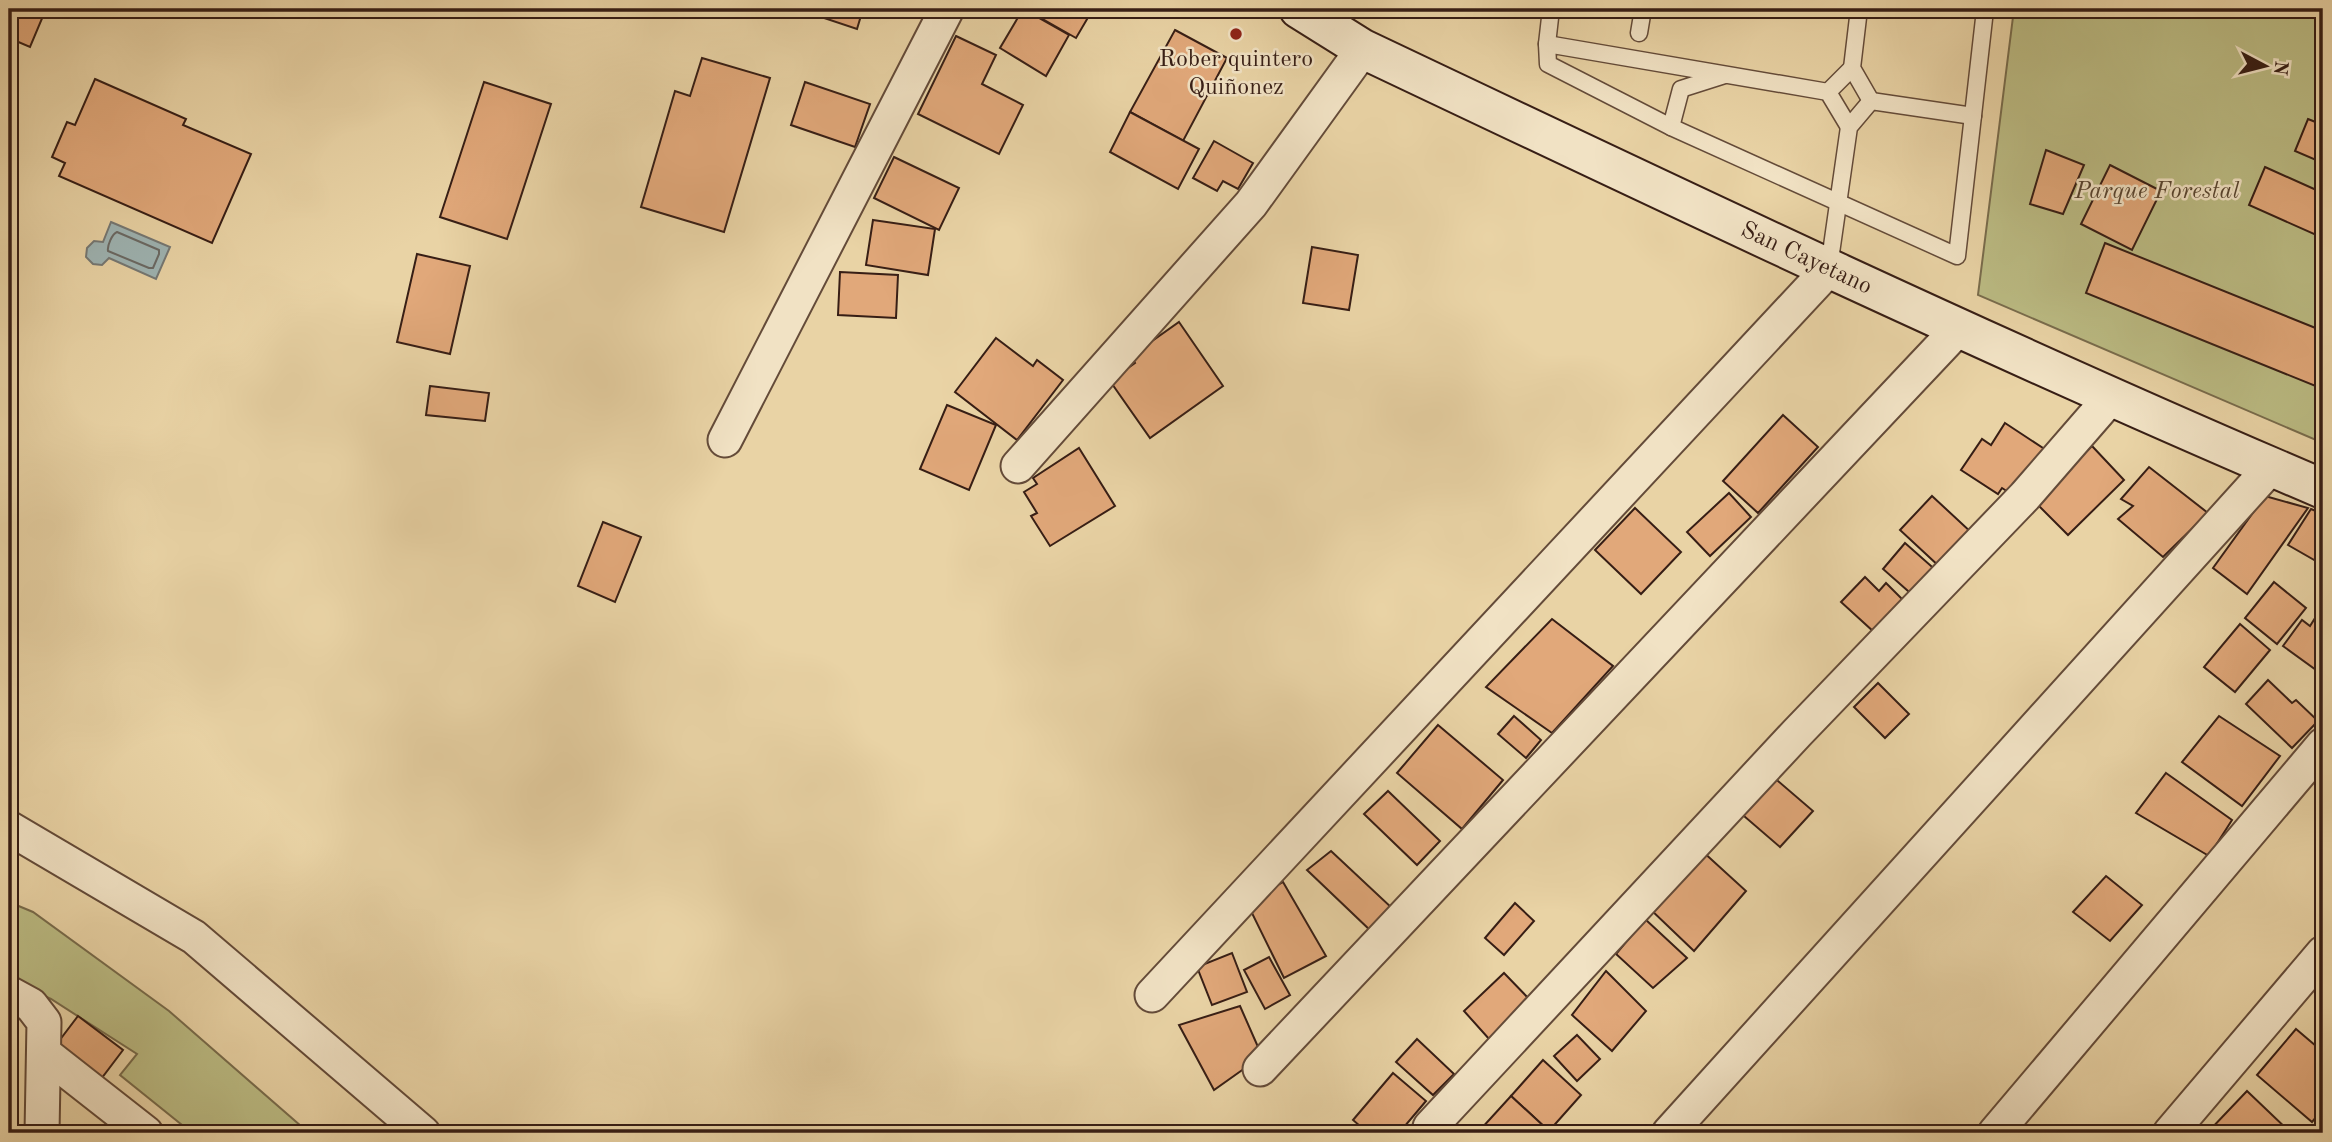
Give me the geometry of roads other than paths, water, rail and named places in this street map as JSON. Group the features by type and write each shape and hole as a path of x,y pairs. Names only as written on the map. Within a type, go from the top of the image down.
{"main road":[{"name":"San Cayetano","path":"1299,9 1363,49 1828,270 2323,489"}],"street":[{"path":"725,440 947,9"},
{"path":"1018,466 1251,204 1363,49"},
{"path":"1152,996 1828,270"},
{"path":"1260,1069 1958,329"},
{"path":"1430,1127 1797,733 2025,496 2111,397"},
{"path":"1669,1133 2271,467"},
{"path":"1995,1133 2323,744"},
{"path":"9,828 194,937 423,1133"},
{"path":"2170,1133 2323,953"},
{"path":"9,993 31,1005 44,1022 42,1133"},
{"path":"44,1053 146,1133"}],"lane":[{"path":"1551,9 1548,64 1671,127 1956,256 1985,10 1969,9"},
{"path":"1639,33 1643,9"},
{"path":"1859,9 1852,68 1871,101"},
{"path":"1547,44 1828,92 1849,127"},
{"path":"1828,92 1852,68"},
{"path":"1671,127 1681,89 1725,75"},
{"path":"1871,101 1973,116"},
{"path":"1828,270 1849,127 1871,101"}],"water":[{"path":"111,222 170,247 156,279 109,258 102,265 93,264 86,257 87,248 94,241 103,242"}],"place":[{"name":"Rober quintero Quiñonez","path":"1236,34"}],"park label":[{"name":"Parque Forestal","path":"2157,192"}]}
